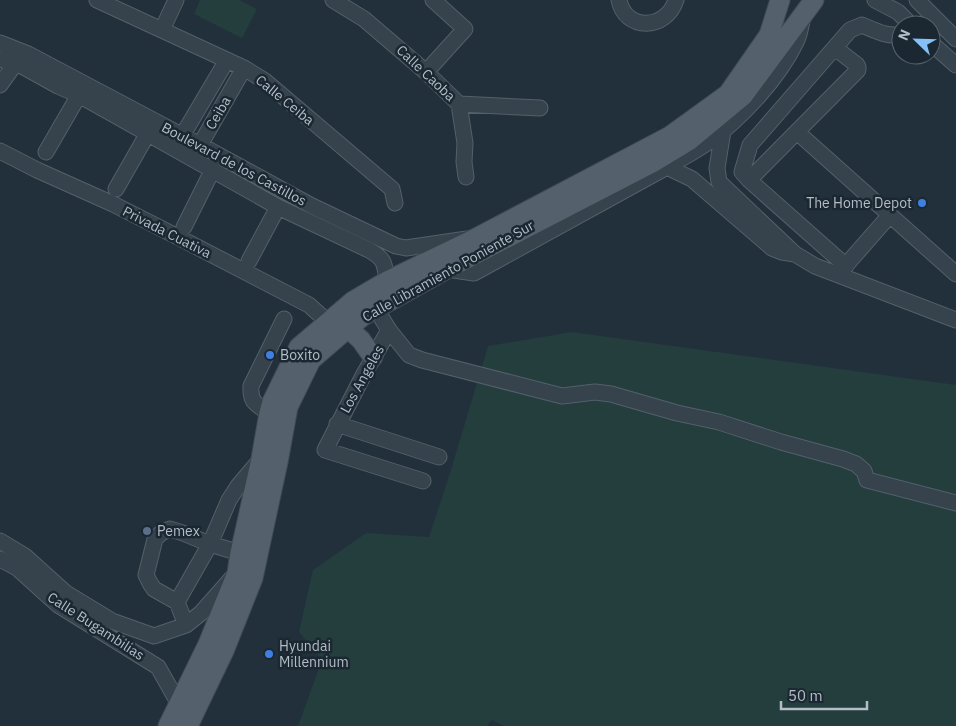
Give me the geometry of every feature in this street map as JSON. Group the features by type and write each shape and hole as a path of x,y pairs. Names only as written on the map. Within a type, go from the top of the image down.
{"main road":[{"path":"168,726 208,644 237,573 261,459 268,413 299,347 353,302 387,281 478,237 670,136 728,94 769,35 780,0"},
{"name":"Calle Libramiento Poniente Sur","path":"190,725 224,651 253,578 288,407 312,360 363,316 447,269 660,165 743,96 809,6"},
{"path":"348,328 361,340 373,357"}],"street":[{"name":"Calle Ceiba","path":"98,0 244,68 265,81 392,190 394,203"},
{"path":"162,30 176,0"},
{"name":"Calle Caoba","path":"333,0 364,19 426,72 459,104 465,143 464,162 466,177"},
{"path":"426,72 465,29 432,0"},
{"path":"619,0 629,17 638,22 649,24 667,16 674,8 676,0"},
{"path":"875,0 902,6"},
{"path":"917,0 956,39"},
{"path":"660,165 706,144 733,123 763,91 783,66 798,38 809,6"},
{"path":"842,270 742,172 750,145 850,30 862,25 891,34"},
{"name":"Boulevard de los Castillos","path":"0,43 28,54 39,68 58,86 79,95 278,207 379,256 383,260 387,281"},
{"path":"749,180 858,70 857,65 835,48"},
{"path":"941,52 956,65"},
{"path":"175,149 227,60"},
{"path":"0,85 7,62"},
{"name":"Boulevard de los Castillos","path":"7,62 39,68 182,136 312,206 396,246 406,248 478,237"},
{"name":"Ceiba","path":"194,159 244,68"},
{"path":"46,152 79,95"},
{"path":"459,104 540,108"},
{"path":"723,131 717,168 719,182 795,254 816,266 842,270 954,317"},
{"path":"797,132 956,274"},
{"path":"116,189 148,133"},
{"name":"Privada Cuativa","path":"0,152 113,204 183,239 309,305 329,323"},
{"path":"660,165 692,179 772,248 795,254"},
{"path":"184,227 213,169"},
{"path":"249,261 278,207"},
{"path":"842,270 890,215"},
{"name":"Los Angeles","path":"376,309 389,330 324,450 423,481"},
{"path":"268,413 254,403 250,394 251,386 284,319"},
{"path":"389,330 410,355 422,360 562,396 595,392 611,394 677,413 719,422 781,442 843,458 856,464 864,471 867,480 956,502"},
{"path":"275,340 299,347"},
{"path":"337,424 439,457"},
{"path":"177,602 210,544 229,500 238,486 261,459"},
{"path":"186,625 177,602 154,589 146,575 155,539 161,533 170,529 240,553"},
{"name":"Calle Bugambilias","path":"0,541 58,605 158,666 179,704"},
{"name":"Calle Bugambilias","path":"0,559 21,562 66,593 112,621 154,636 186,625 201,613 237,573"}],"green space":[{"path":"200,0 239,0 257,9 242,38 194,14"},
{"path":"572,332 956,385 956,726 504,726 492,720 487,726 298,726 322,660 299,632 313,570 366,533 429,537 488,346"}],"place":[{"name":"The Home Depot","path":"922,203"},
{"name":"Boxito","path":"270,355"},
{"name":"Pemex","path":"147,531"},
{"name":"Hyundai Millennium","path":"269,654"}]}
